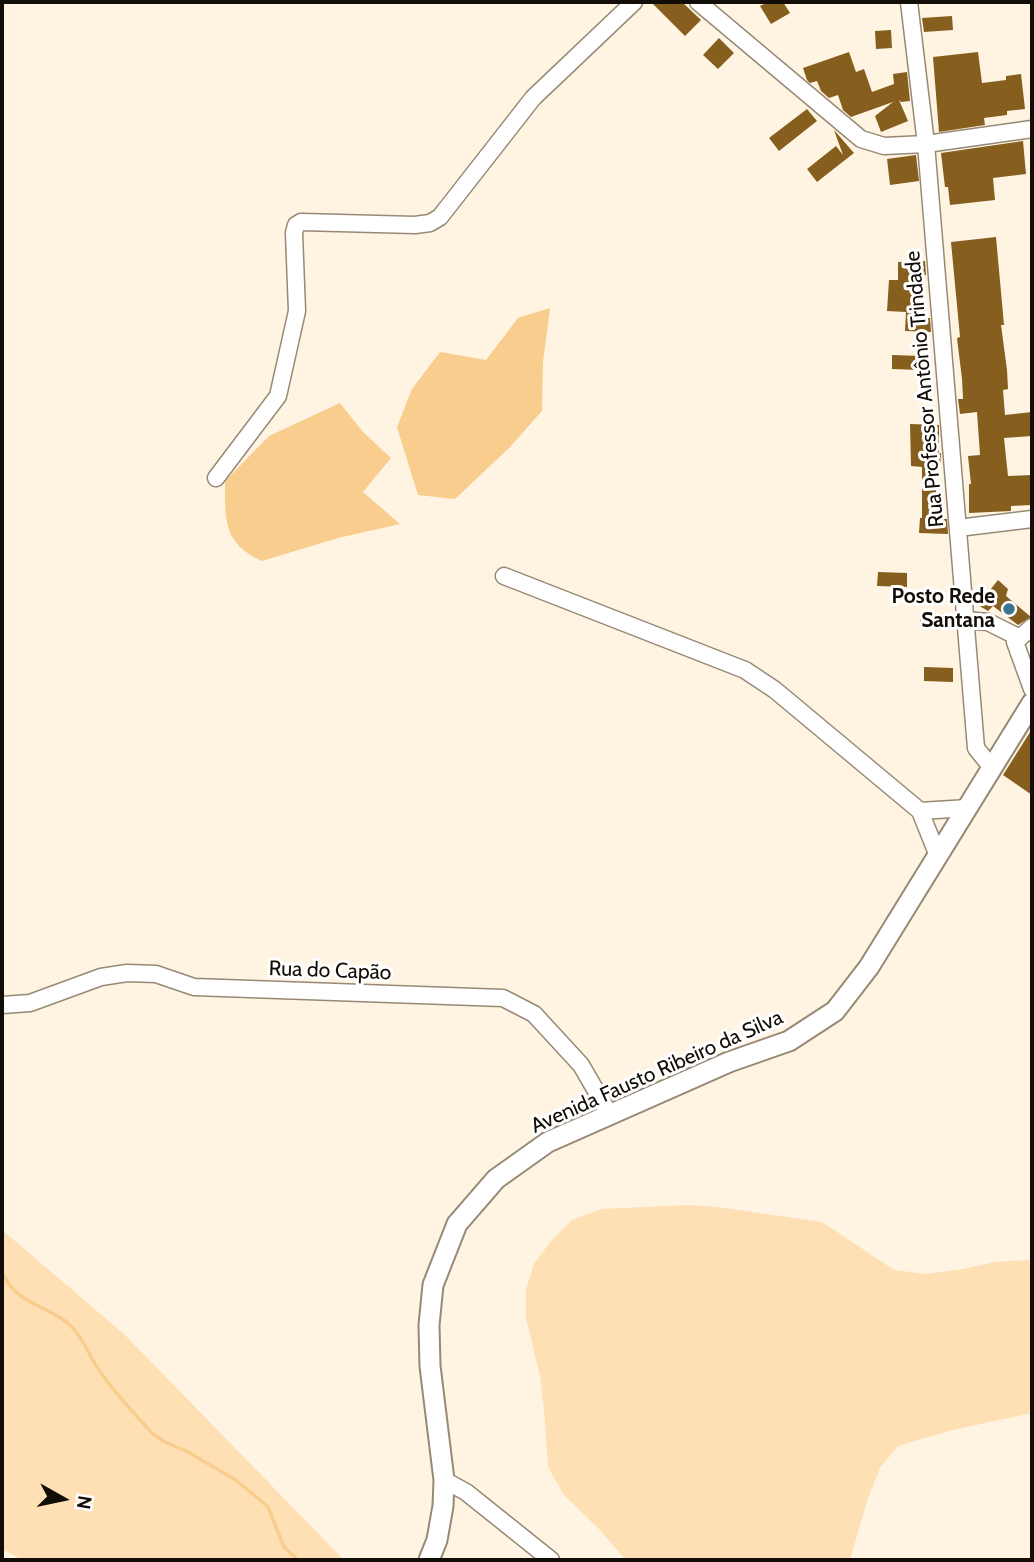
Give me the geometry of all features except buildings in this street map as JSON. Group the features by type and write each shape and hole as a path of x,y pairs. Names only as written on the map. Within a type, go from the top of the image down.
{"main road":[{"name":"Avenida Fausto Ribeiro da Silva","path":"429,1560 437,1540 444,1480 430,1366 429,1325 433,1284 457,1224 496,1178 548,1142 729,1062 789,1041 835,1011 869,968 992,768 1030,712"}],"street":[{"path":"216,478 278,396 297,311 296,225 302,222 415,225 430,223 440,217 533,98 634,2"},
{"path":"698,2 862,139 884,146 926,144 1032,129"},
{"name":"Rua Professor Antônio Trindade","path":"909,2 926,144 976,748 992,768"},
{"path":"958,528 1032,519"},
{"path":"504,576 746,670 775,690 920,811 939,856"},
{"path":"965,620 988,622 1026,632"},
{"path":"1026,632 1015,642 1032,689"},
{"path":"920,811 968,808"},
{"name":"Rua do Capão","path":"2,1005 30,1003 101,977 127,973 156,974 194,986 503,998 534,1014 581,1065 610,1115"},
{"path":"444,1480 466,1492 551,1560"}],"shaded area":[{"path":"550,308 543,362 542,411 509,448 455,499 418,495 397,427 412,389 440,352 486,360 518,318"},
{"path":"340,403 363,432 391,458 363,492 400,524 338,538 262,561 249,554 240,547 229,529 225,507 225,481 269,436"},
{"path":"688,1205 822,1222 894,1270 926,1274 995,1262 1032,1262 1032,1413 953,1430 898,1446 880,1468 867,1501 850,1560 626,1560 564,1495 548,1467 540,1376 526,1318 526,1290 534,1264 551,1241 572,1220 602,1209"},
{"path":"2,1230 124,1334 344,1560 23,1560 2,1549"}],"waterway":[{"path":"2,1272 8,1283 22,1297 71,1326 111,1387 152,1433 236,1480 268,1507 284,1547 298,1560"}],"place":[{"name":"Posto Rede Santana","path":"1009,609"}]}
